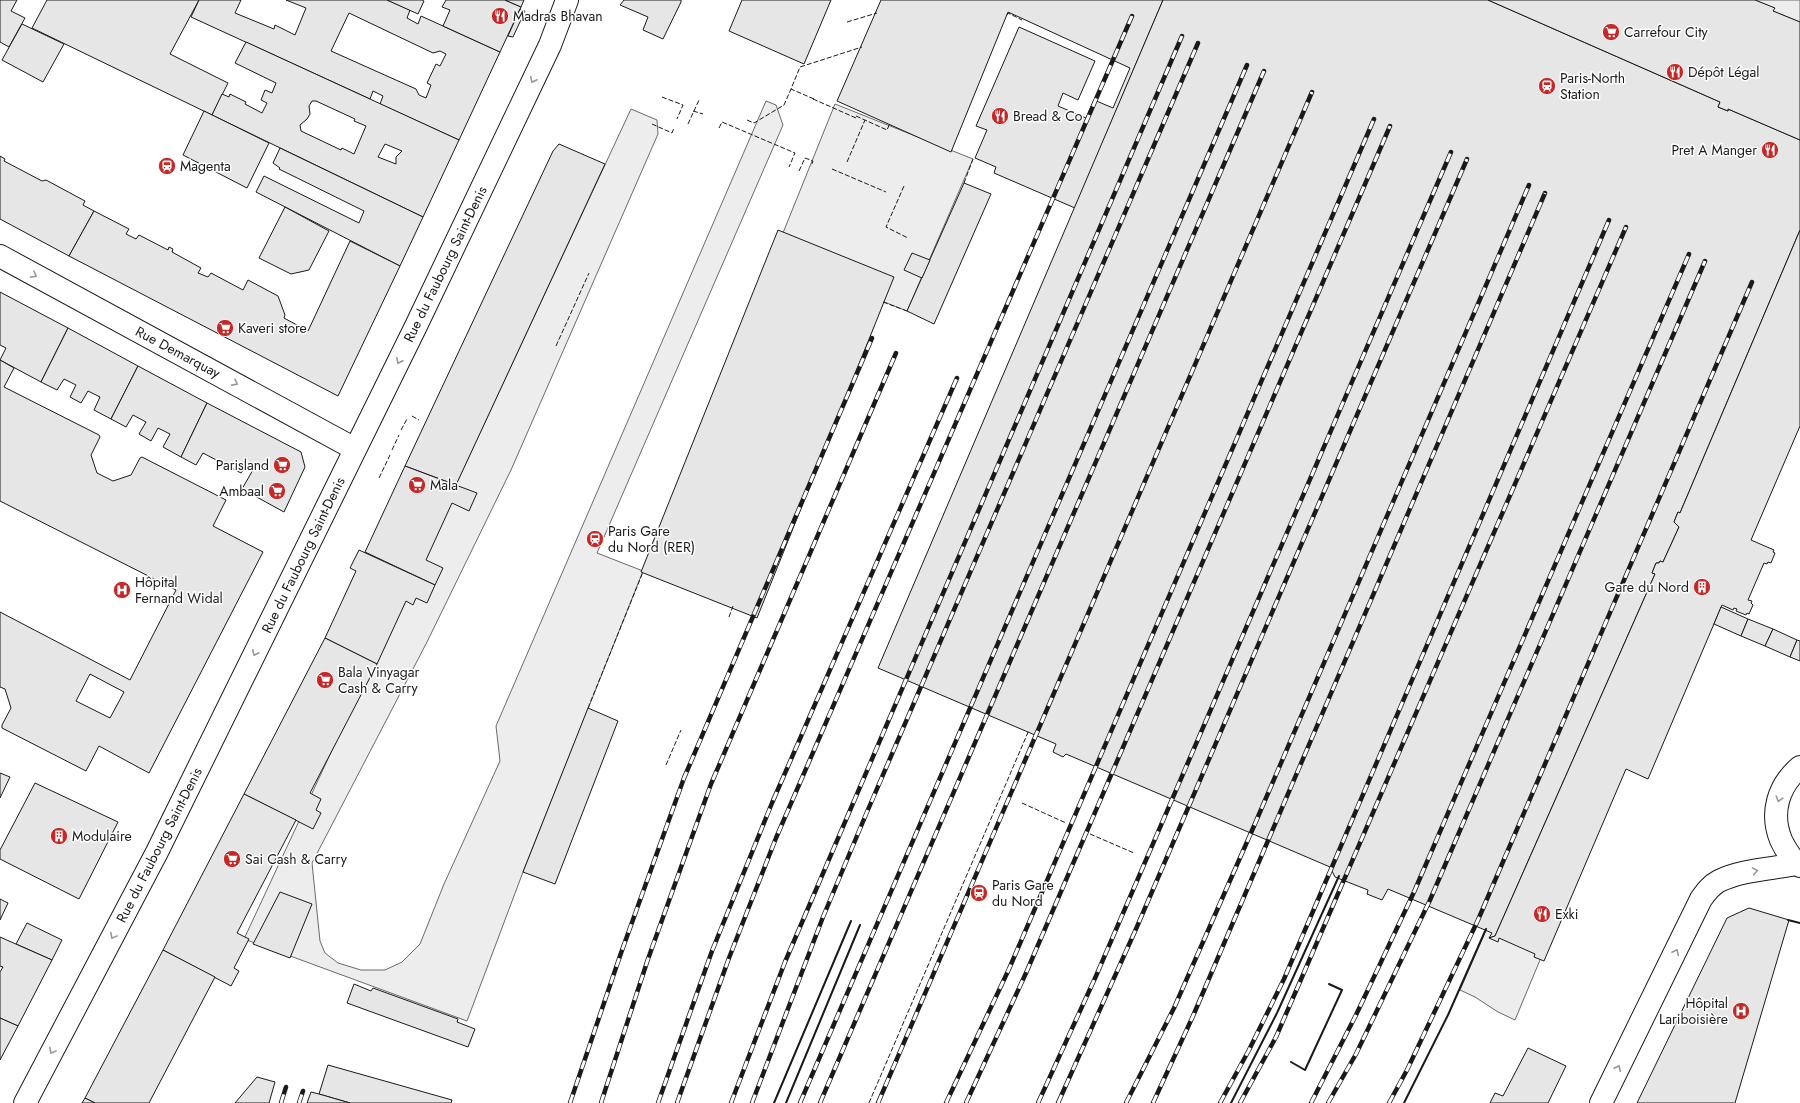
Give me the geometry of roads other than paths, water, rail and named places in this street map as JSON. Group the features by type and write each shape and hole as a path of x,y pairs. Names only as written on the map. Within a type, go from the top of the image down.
{"street":[{"name":"Rue du Faubourg Saint-Denis","path":"25,1103 157,852 355,449 550,45 567,0"},
{"name":"Rue Demarquay","path":"0,256 355,449"},
{"path":"1601,1103 1701,899 1710,888 1718,881 1743,873 1798,865 1782,841 1776,826 1775,813 1783,786 1800,767"}],"railway":[{"path":"677,1103 729,958 776,838 1132,16"},
{"path":"731,1103 785,962 1182,36"},
{"path":"752,1103 823,917 867,812 1198,43"},
{"path":"800,1103 1247,65"},
{"path":"820,1103 1264,71"},
{"path":"878,1103 1312,92"},
{"path":"946,1103 1009,969 1374,119"},
{"path":"966,1103 1026,973 1390,126"},
{"path":"1038,1103 1096,976 1451,152"},
{"path":"1058,1103 1136,929 1467,159"},
{"path":"1126,1103 1174,1008 1254,826 1529,185"},
{"path":"1153,1103 1193,1016 1545,193"},
{"path":"1220,1103 1249,1050 1284,979 1609,220"},
{"path":"1240,1103 1276,1037 1626,227"},
{"path":"1311,1103 1356,1015 1414,892 1689,254"},
{"path":"1328,1103 1356,1054 1430,900 1705,261"},
{"path":"1389,1103 1407,1070 1478,920 1752,282"},
{"path":"570,1103 621,953 684,778 872,338"},
{"path":"601,1103 648,959 711,784 896,353"},
{"path":"658,1103 712,951 772,803 957,378"},
{"path":"281,1103 286,1087"},
{"path":"299,1103 303,1091"}],"place":[{"name":"Madras Bhavan","path":"500,16"},
{"name":"Carrefour City","path":"1611,32"},
{"name":"Dépôt Légal","path":"1675,72"},
{"name":"Paris-North Station","path":"1547,86"},
{"name":"Bread & Co","path":"1000,116"},
{"name":"Pret A Manger","path":"1770,150"},
{"name":"Magenta","path":"167,166"},
{"name":"Kaveri store","path":"225,328"},
{"name":"Parisland","path":"282,465"},
{"name":"Mala","path":"417,485"},
{"name":"Ambaal","path":"277,491"},
{"name":"Paris Gare du Nord (RER)","path":"595,539"},
{"name":"Gare du Nord","path":"1702,587"},
{"name":"Hôpital Fernand Widal","path":"122,590"},
{"name":"Bala Vinyagar Cash & Carry","path":"325,680"},
{"name":"Modulaire","path":"59,836"},
{"name":"Sai Cash & Carry","path":"232,859"},
{"name":"Paris Gare du Nord","path":"979,893"},
{"name":"Exki","path":"1542,914"},
{"name":"Hôpital Lariboisière","path":"1741,1011"}]}
